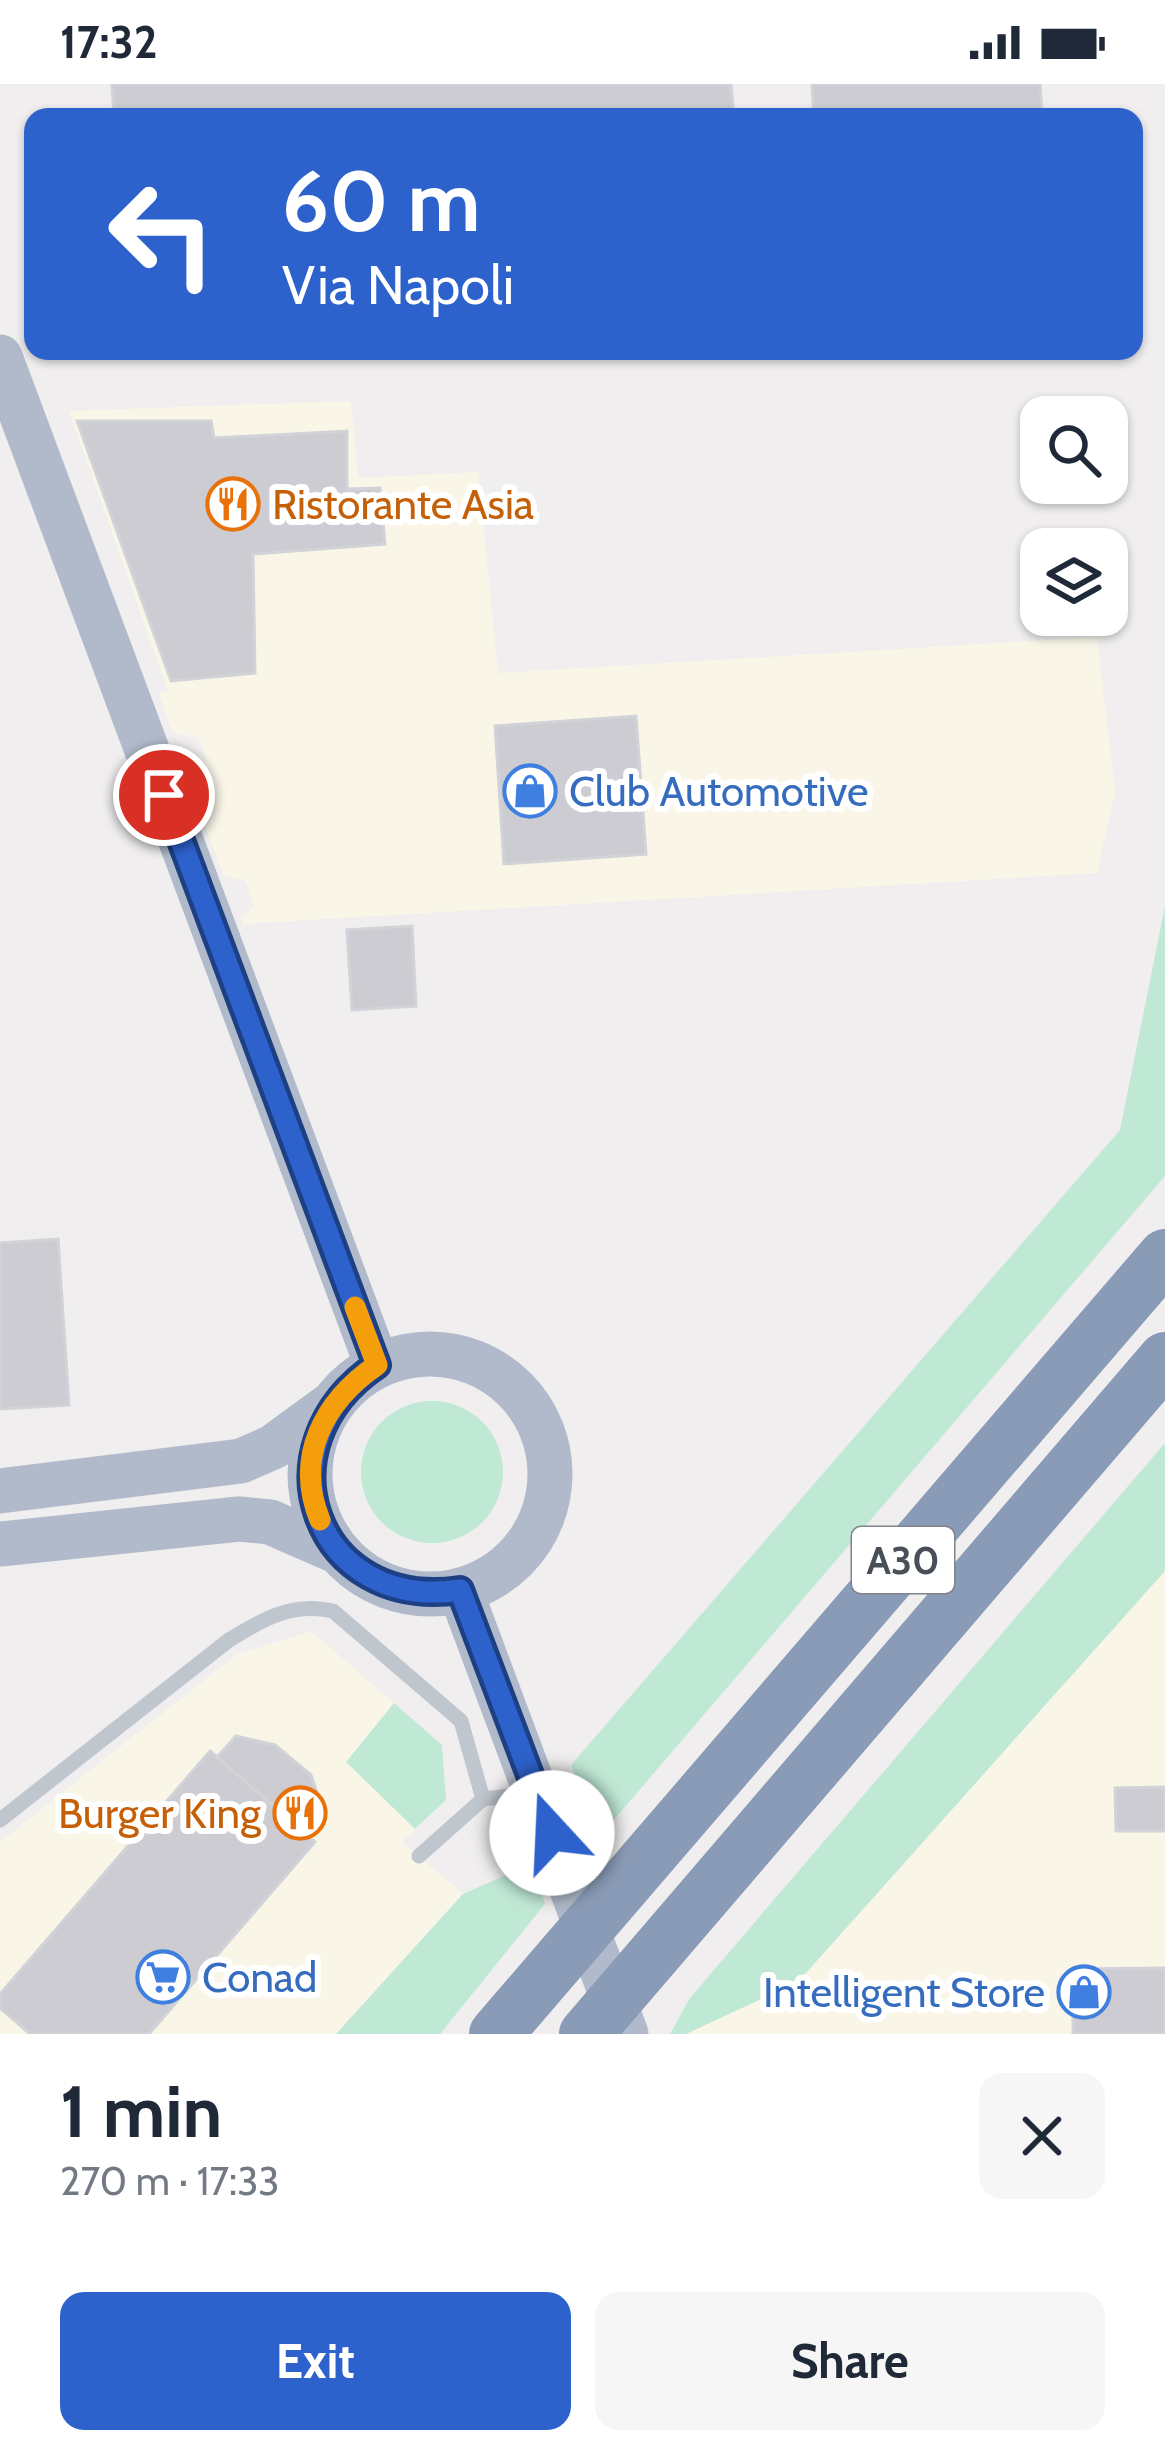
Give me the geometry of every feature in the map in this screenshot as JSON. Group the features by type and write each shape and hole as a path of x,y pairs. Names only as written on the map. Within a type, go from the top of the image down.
{"highway":[{"name":"A30","path":"496,2034 1165,1256"},
{"name":"A30","path":"586,2034 1165,1360"}],"main road":[{"path":"0,357 377,1365"},
{"path":"0,1491 241,1460 273,1447 377,1365 433,1353 488,1368 520,1395 543,1432 550,1460 542,1516 510,1564 460,1590 406,1592 358,1570 339,1552 314,1506 310,1480 319,1428 332,1404"},
{"path":"0,1544 239,1519 270,1522 339,1552"},
{"path":"460,1590 626,2034"}],"lane":[{"path":"0,1820 229,1640 266,1617 313,1606 333,1611 461,1721 483,1798"},
{"path":"419,1856 483,1798 537,1792"}],"shaded area":[{"path":"351,401 358,478 478,472 498,673 1097,637 1115,792 1097,873 243,924 240,917 254,907 246,881 224,876 190,787 207,760 198,738 172,732 159,693 168,691 69,411"},
{"path":"1165,1571 1165,2034 686,2034 798,1982"},
{"path":"311,1631 442,1745 446,1800 402,1842 463,1894 336,2034 0,2034 0,1842 236,1655"}],"green space":[{"path":"1165,906 1165,1176 600,1836 571,1765 1120,1130"},
{"path":"432,1401 459,1406 482,1422 498,1445 503,1472 498,1499 482,1522 459,1538 432,1543 405,1538 382,1522 366,1499 361,1472 366,1445 382,1422 405,1406"},
{"path":"1165,1443 1165,1571 798,1982 686,2034 670,2034 690,1998"},
{"path":"394,1703 442,1745 446,1800 415,1829 346,1762"},
{"path":"531,1864 545,1904 440,2034 336,2034 463,1894"}],"building":[{"path":"112,84 731,84 733,108 113,108"},
{"path":"812,84 1040,84 1041,108 813,108"},
{"path":"77,421 211,421 214,438 347,431 347,489 380,488 385,544 253,554 255,673 171,681"},
{"path":"636,716 646,854 504,864 495,726"},
{"path":"412,926 416,1006 352,1010 347,930"},
{"path":"58,1239 69,1405 0,1409 0,1243"},
{"path":"236,1736 275,1745 311,1775 324,1813 306,1834 217,1757"},
{"path":"210,1751 315,1842 149,2034 30,2034 0,2008 0,1994"},
{"path":"1165,1787 1165,1831 1116,1831 1115,1788"},
{"path":"1165,1968 1165,2034 1073,2034 1073,1969"}],"slow traffic":[{"path":"320,1520 310,1480 319,1428 352,1382 377,1365 355,1307"}],"place":[{"name":"Ristorante Asia","path":"233,504"},
{"name":"Club Automotive","path":"530,791"},
{"name":"Burger King","path":"300,1813"},
{"name":"Conad","path":"163,1977"},
{"name":"Intelligent Store","path":"1084,1992"}],"route":[{"path":"164,795 377,1365 352,1382 319,1428 310,1480 314,1506 339,1552 382,1584 406,1592 460,1590 552,1833"}]}
